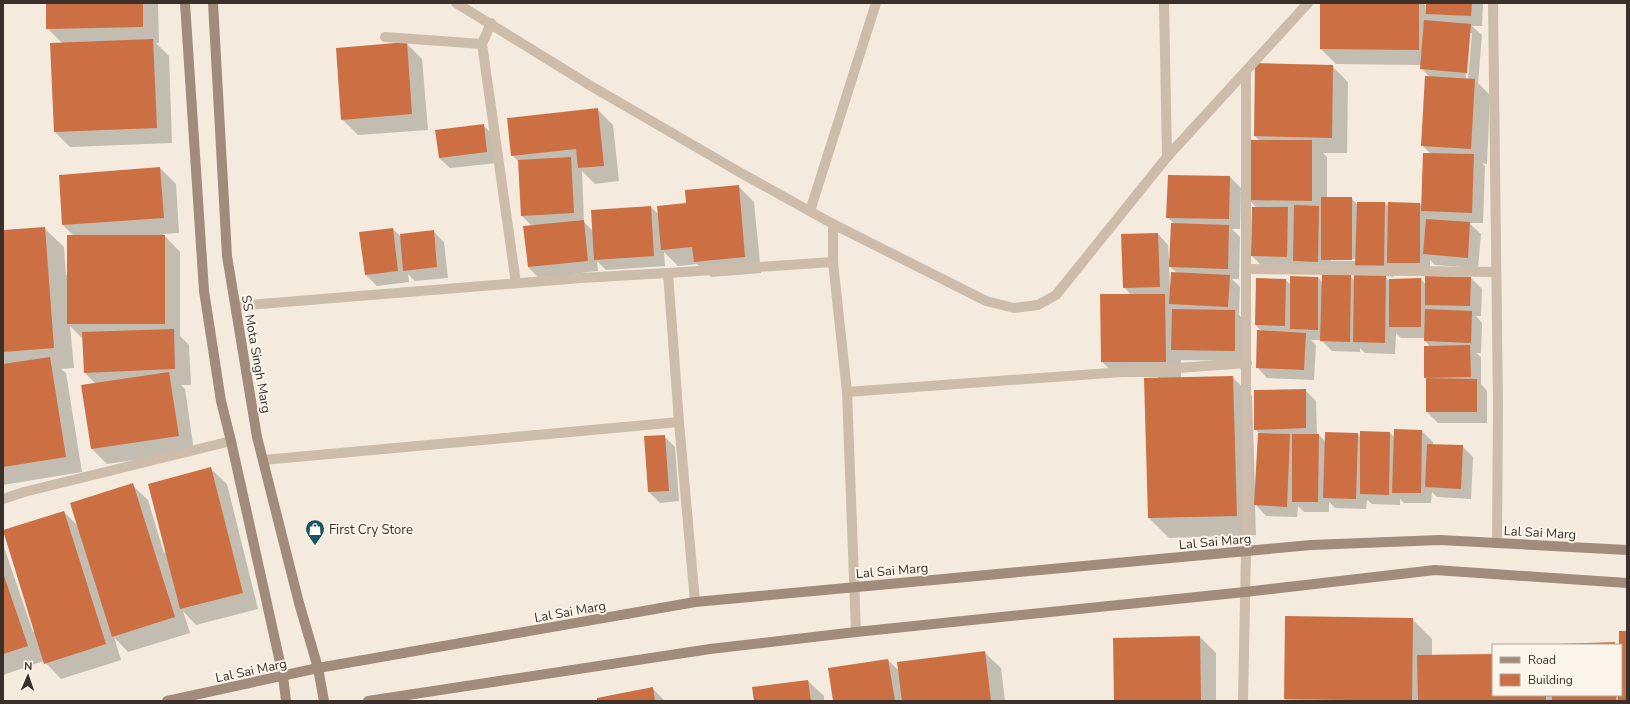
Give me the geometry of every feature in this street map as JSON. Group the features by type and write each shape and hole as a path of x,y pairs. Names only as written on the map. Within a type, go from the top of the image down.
{"street":[{"path":"185,3 204,291 221,401 283,676 286,701"},
{"name":"SS Mota Singh Marg","path":"213,3 227,256 257,437 299,603 318,668 324,701"},
{"path":"456,3 592,86 833,224 986,301 1014,308 1038,305 1056,295 1167,157 1308,3"},
{"path":"810,211 876,3"},
{"path":"1164,3 1167,157"},
{"path":"1493,3 1498,405 1497,543"},
{"path":"491,23 482,44 516,283"},
{"path":"385,37 482,44"},
{"path":"1243,701 1246,551 1247,363 1246,71"},
{"path":"833,224 833,262 847,392 856,632"},
{"path":"236,306 581,278 668,274 833,262"},
{"path":"1247,269 1496,272"},
{"path":"668,274 679,422 696,602"},
{"path":"847,392 1247,363"},
{"path":"263,460 679,422"},
{"path":"3,499 24,492 231,441"},
{"name":"Lal Sai Marg","path":"167,701 318,668 696,602 1311,545 1440,540 1627,550"},
{"path":"368,701 710,650 856,632 1245,592 1435,570 1627,583"}],"building":[{"path":"46,3 143,3 143,27 46,29"},
{"path":"1320,3 1419,3 1419,50 1320,49"},
{"path":"1426,3 1472,3 1471,16 1426,14"},
{"path":"1424,20 1471,24 1467,73 1420,69"},
{"path":"153,39 157,128 54,132 50,43"},
{"path":"407,42 412,114 341,120 336,48"},
{"path":"1255,63 1333,65 1332,138 1254,136"},
{"path":"1425,76 1475,79 1471,149 1421,146"},
{"path":"598,108 604,166 578,168 576,149 511,156 507,118"},
{"path":"484,124 487,152 439,158 435,130"},
{"path":"1248,140 1312,140 1312,201 1248,200"},
{"path":"1423,153 1474,154 1472,213 1421,211"},
{"path":"571,157 574,213 521,216 518,160"},
{"path":"160,167 164,218 62,225 59,175"},
{"path":"1168,175 1230,176 1229,219 1166,218"},
{"path":"739,185 745,257 694,262 692,247 661,250 657,206 686,203 685,190"},
{"path":"1321,197 1352,197 1352,260 1321,260"},
{"path":"1357,202 1385,202 1384,266 1355,266"},
{"path":"1388,202 1420,203 1420,263 1387,263"},
{"path":"1294,205 1319,206 1318,262 1293,261"},
{"path":"651,206 654,256 594,260 591,210"},
{"path":"1252,207 1288,207 1287,257 1251,256"},
{"path":"1426,219 1470,222 1468,258 1423,254"},
{"path":"584,220 588,261 528,267 523,226"},
{"path":"1171,223 1229,225 1228,269 1169,267"},
{"path":"45,227 54,348 3,352 3,230"},
{"path":"393,228 398,271 365,275 359,232"},
{"path":"434,230 437,267 403,271 400,234"},
{"path":"1158,233 1160,287 1123,288 1121,234"},
{"path":"67,235 165,235 165,324 67,324"},
{"path":"1171,272 1230,275 1228,307 1169,304"},
{"path":"1322,274 1351,275 1350,342 1320,341"},
{"path":"1354,275 1386,276 1385,343 1353,342"},
{"path":"1290,276 1318,277 1318,330 1290,329"},
{"path":"1425,276 1471,277 1470,306 1425,305"},
{"path":"1256,278 1286,279 1285,326 1255,325"},
{"path":"1421,278 1421,327 1389,327 1389,279"},
{"path":"1100,294 1165,294 1166,362 1101,362"},
{"path":"1172,309 1235,310 1235,351 1171,350"},
{"path":"1425,309 1472,311 1471,343 1424,341"},
{"path":"174,329 175,369 84,373 82,332"},
{"path":"1257,330 1306,333 1304,370 1256,368"},
{"path":"1470,345 1471,377 1424,378 1424,346"},
{"path":"50,357 66,457 3,467 3,364"},
{"path":"169,372 179,436 91,449 81,385"},
{"path":"1233,376 1237,516 1148,518 1144,378"},
{"path":"1426,378 1477,379 1477,412 1426,412"},
{"path":"1306,389 1306,428 1254,430 1254,390"},
{"path":"1394,429 1422,430 1421,493 1392,493"},
{"path":"1360,431 1390,432 1389,495 1360,494"},
{"path":"1325,432 1358,433 1356,499 1323,498"},
{"path":"1258,433 1290,434 1287,507 1254,505"},
{"path":"1292,434 1319,434 1318,502 1292,502"},
{"path":"665,435 669,491 648,492 644,436"},
{"path":"1427,444 1463,445 1461,489 1425,487"},
{"path":"211,467 243,593 180,609 148,484"},
{"path":"133,483 175,617 112,637 70,503"},
{"path":"64,511 106,644 44,664 3,530"},
{"path":"3,573 28,646 3,654"},
{"path":"1285,616 1413,618 1412,701 1284,699"},
{"path":"1619,631 1627,631 1627,701 1618,701 1618,696 1622,696 1622,644 1619,644"},
{"path":"1200,636 1201,701 1114,701 1113,638"},
{"path":"1615,642 1615,644 1558,644"},
{"path":"985,651 991,701 902,701 897,662"},
{"path":"1492,654 1492,696 1546,696 1546,701 1418,701 1417,655"},
{"path":"888,659 895,701 833,701 828,668"},
{"path":"808,680 811,701 754,701 752,687"},
{"path":"653,687 655,701 597,701 597,698"},
{"path":"1552,696 1616,696 1616,701 1552,701"}],"place":[{"name":"First Cry Store","path":"315,546"}]}
